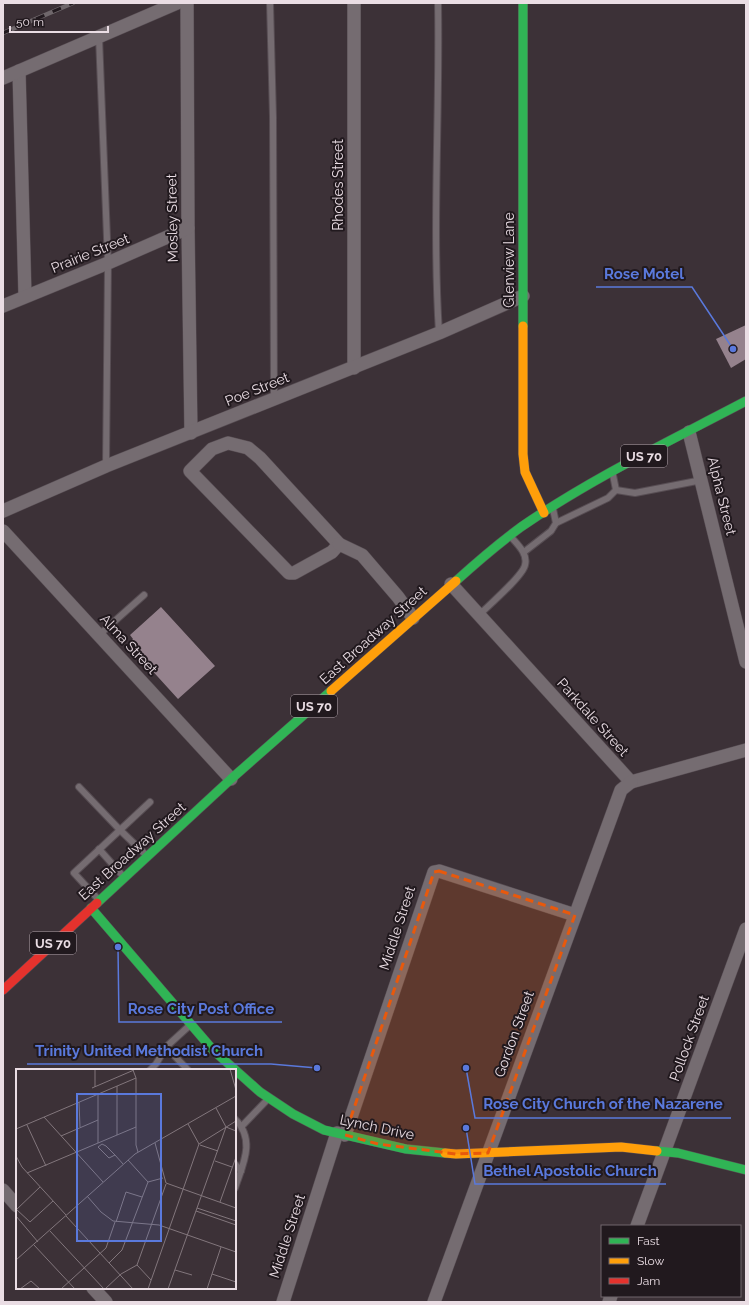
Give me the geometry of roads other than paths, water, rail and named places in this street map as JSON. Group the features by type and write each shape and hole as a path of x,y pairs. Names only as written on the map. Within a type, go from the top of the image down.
{"main road":[{"name":"Glenview Lane","path":"523,3 523,454 525,472 544,513"},
{"name":"East Broadway Street","path":"3,990 90,908 232,779 412,618 510,535 544,513 613,473 746,401"},
{"name":"Lynch Drive","path":"90,908 213,1050 235,1069"},
{"name":"Lynch Drive","path":"236,1070 268,1098 293,1114 324,1130 406,1149 456,1154 488,1154 621,1147 664,1151 746,1170"}],"street":[{"path":"3,78 177,3"},
{"name":"Mosley Street","path":"187,3 188,228 192,433"},
{"name":"Rhodes Street","path":"354,3 354,368"},
{"path":"19,71 25,296"},
{"name":"Prairie Street","path":"3,306 188,228"},
{"name":"Poe Street","path":"3,511 106,466 354,368 523,296"},
{"name":"Alpha Street","path":"690,432 746,662"},
{"path":"339,544 332,552 316,562 294,573 289,573 190,472 204,455 223,444 236,444 248,448 280,478 339,544 362,556 398,597 412,618"},
{"name":"Alma Street","path":"3,531 232,779"},
{"name":"Parkdale Street","path":"451,584 631,782"},
{"path":"631,782 746,750"},
{"name":"Gordon Street","path":"434,1302 621,790 631,782"},
{"name":"Middle Street","path":"283,1302 434,872 439,871 575,915"},
{"name":"Pollock Street","path":"637,1225 746,929"},
{"path":"3,1190 16,1205"},
{"path":"94,1289 106,1302"}],"lane":[{"path":"270,3 273,117 274,400"},
{"path":"438,3 438,93 435,175 436,294 439,333"},
{"path":"99,37 108,263 106,466"},
{"path":"524,552 551,531 556,523 608,498 616,490 616,482 613,473"},
{"path":"616,490 635,493 659,490 702,480"},
{"path":"553,508 556,523"},
{"path":"479,615 519,575 525,565 524,552 510,535"},
{"path":"99,635 144,595"},
{"path":"79,787 147,856"},
{"path":"99,900 74,873 150,802"},
{"path":"99,849 124,877"},
{"path":"151,1069 156,1064 166,1047 190,1024"},
{"path":"166,1047 187,1069"},
{"path":"242,1126 268,1098"},
{"path":"236,1120 242,1126 248,1149 236,1185"},
{"path":"236,1165 241,1171"}],"railway":[{"path":"3,33 73,3"}],"place":[{"name":"Rose Motel","path":"733,349"},
{"name":"Rose City Post Office","path":"118,947"},
{"name":"Trinity United Methodist Church","path":"317,1068"},
{"name":"Rose City Church of the Nazarene","path":"466,1068"},
{"name":"Bethel Apostolic Church","path":"466,1128"}]}
